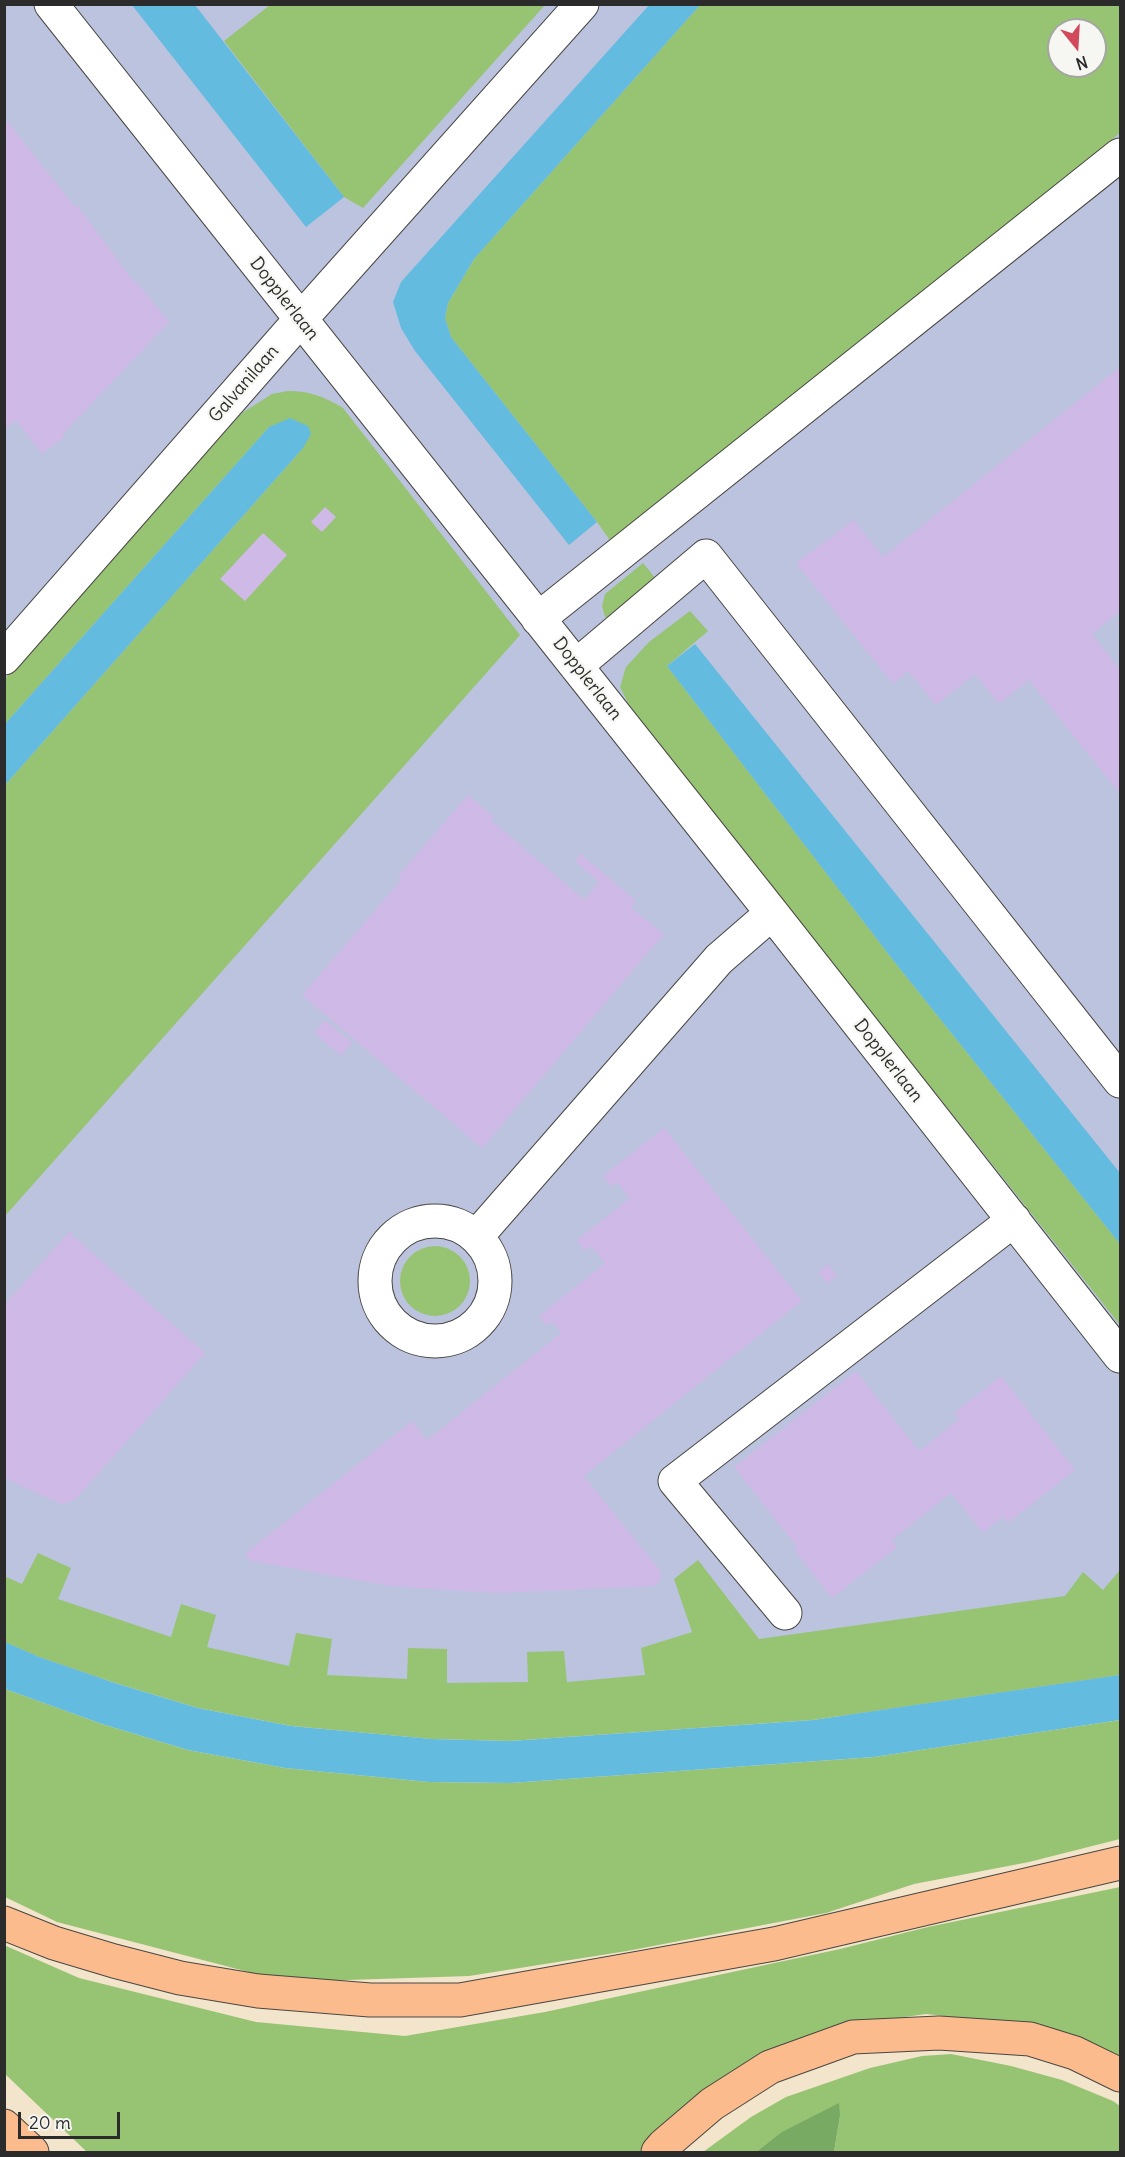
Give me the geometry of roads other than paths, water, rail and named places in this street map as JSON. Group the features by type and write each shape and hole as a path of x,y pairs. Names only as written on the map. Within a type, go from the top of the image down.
{"highway":[{"path":"4,1923 54,1943 180,1978 258,1991 370,2000 460,2000 774,1944 1120,1863"},
{"path":"658,2152 712,2104 770,2067 853,2037 939,2033 1030,2039 1075,2053 1120,2075"},
{"path":"4,2126 32,2152"}],"street":[{"name":"Dopplerlaan","path":"51,4 1120,1356"},
{"name":"Galvanilaan","path":"4,658 300,320 582,4"},
{"path":"538,619 1120,155"},
{"path":"576,666 706,556 1120,1081"},
{"path":"477,1236 719,959 772,914"},
{"path":"785,1613 675,1481 1014,1220"}],"water":[{"path":"650,4 700,5 474,259 448,303 445,318 451,337 597,522 569,545 415,351 401,328 393,302 401,282"},
{"path":"132,5 195,5 344,197 306,227"},
{"path":"290,418 308,426 311,434 303,448 5,785 5,724 269,427"},
{"path":"695,644 1120,1173 1120,1244 893,960 667,666"},
{"path":"5,1642 39,1657 115,1683 198,1708 291,1726 432,1739 510,1741 813,1720 1120,1675 1120,1720 874,1757 511,1783 429,1782 285,1768 188,1750 102,1724 5,1689"}]}
